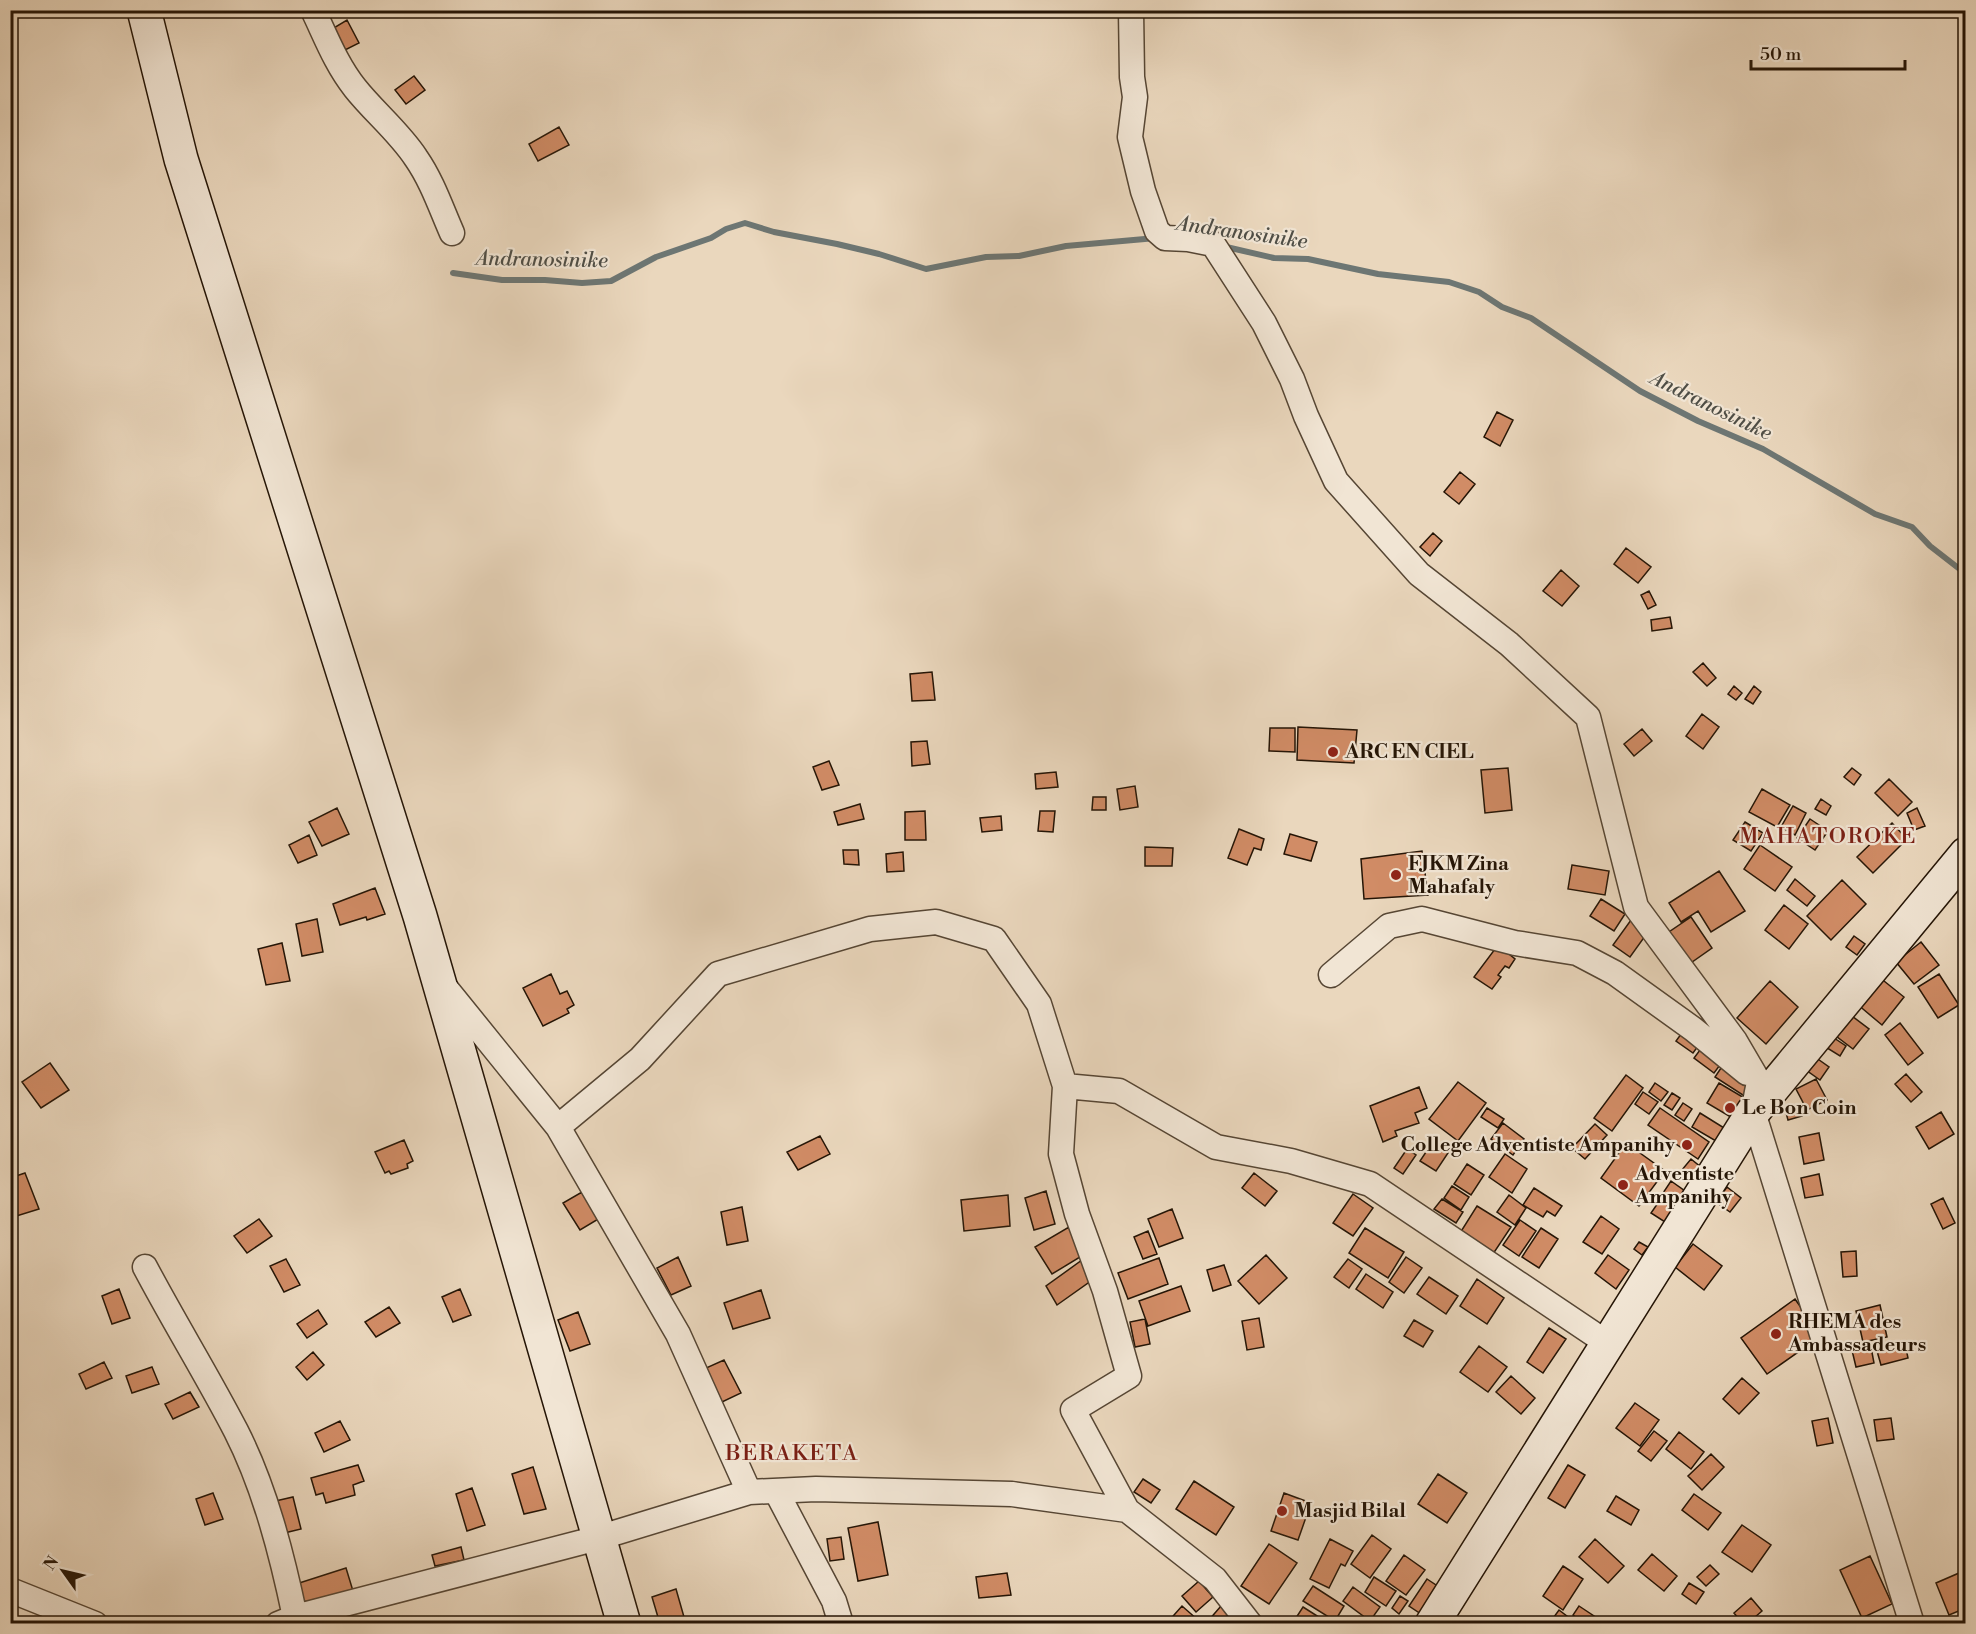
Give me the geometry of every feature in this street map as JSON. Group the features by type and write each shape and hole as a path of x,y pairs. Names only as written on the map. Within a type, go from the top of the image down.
{"street":[{"path":"144,10 181,159 420,916 624,1623"},
{"path":"313,10 336,61 369,104 417,158 452,233"},
{"path":"1131,10 1132,77 1135,97 1130,137 1143,192 1157,231 1165,238 1188,238 1213,244 1264,323 1292,380 1336,481 1419,574 1509,644 1588,717 1636,907 1735,1041 1756,1097 1912,1623"},
{"path":"1432,1623 1607,1343 1756,1097 1965,854"},
{"path":"1331,975 1389,926 1422,919 1515,943 1577,953 1616,973 1693,1029 1756,1097"},
{"path":"558,1127 640,1059 718,974 870,929 936,922 994,939 1039,1004 1065,1086 1061,1154 1077,1215 1105,1291 1129,1376 1073,1410 1126,1510 1215,1579 1250,1623"},
{"path":"437,977 558,1127 678,1334 749,1492"},
{"path":"1065,1086 1119,1091 1216,1147 1291,1161 1370,1184 1607,1343"},
{"path":"145,1267 196,1356 244,1449 267,1510 288,1582 286,1620 598,1538 749,1492 816,1489 1012,1494 1126,1510"},
{"path":"776,1491 834,1601 841,1623"},
{"path":"10,1590 95,1623"}],"building":[{"path":"347,20 359,43 343,51 332,29"},
{"path":"414,76 425,90 406,104 395,90"},
{"path":"559,127 569,145 538,161 529,144"},
{"path":"1497,412 1513,420 1500,446 1484,437"},
{"path":"1460,472 1475,484 1459,504 1444,492"},
{"path":"1433,533 1442,541 1430,556 1420,547"},
{"path":"1626,548 1651,567 1638,583 1614,564"},
{"path":"1561,570 1579,586 1562,606 1543,591"},
{"path":"1649,591 1656,605 1648,609 1641,595"},
{"path":"1670,617 1672,628 1652,631 1651,620"},
{"path":"1703,663 1716,678 1707,686 1693,672"},
{"path":"932,672 935,700 912,701 910,674"},
{"path":"1734,686 1742,693 1736,700 1728,694"},
{"path":"1754,686 1761,692 1753,704 1745,699"},
{"path":"1702,714 1719,727 1703,749 1686,736"},
{"path":"1298,727 1357,730 1354,763 1297,760"},
{"path":"1270,728 1295,728 1295,752 1269,751"},
{"path":"1642,729 1652,741 1634,756 1624,744"},
{"path":"927,741 930,764 912,766 911,742"},
{"path":"829,761 839,785 822,790 813,767"},
{"path":"1508,768 1512,810 1485,813 1481,770"},
{"path":"1852,768 1861,775 1854,785 1844,777"},
{"path":"1056,772 1058,787 1036,789 1035,774"},
{"path":"1889,779 1912,802 1898,816 1875,793"},
{"path":"1135,786 1138,807 1120,810 1117,789"},
{"path":"1762,789 1790,805 1777,827 1749,812"},
{"path":"1093,797 1106,797 1106,810 1092,810"},
{"path":"1821,799 1831,806 1826,815 1815,809"},
{"path":"860,804 864,819 838,825 834,812"},
{"path":"1793,806 1806,813 1795,835 1781,827"},
{"path":"337,808 349,834 322,846 309,822"},
{"path":"1917,808 1925,826 1914,830 1907,813"},
{"path":"925,811 926,840 905,840 905,812"},
{"path":"1040,811 1055,811 1053,832 1038,831"},
{"path":"1001,816 1002,830 982,832 980,818"},
{"path":"1810,819 1828,831 1815,850 1797,838"},
{"path":"1745,822 1763,833 1751,851 1733,840"},
{"path":"1892,823 1907,839 1873,873 1857,857"},
{"path":"1239,829 1264,839 1261,850 1254,848 1247,865 1228,858"},
{"path":"1290,834 1317,842 1311,861 1284,854"},
{"path":"309,835 317,855 298,863 289,845"},
{"path":"1760,845 1792,867 1775,891 1744,869"},
{"path":"1145,847 1173,848 1172,866 1145,866"},
{"path":"843,850 858,850 859,865 844,864"},
{"path":"1422,851 1428,895 1364,899 1361,859"},
{"path":"903,852 904,871 887,872 886,854"},
{"path":"1572,865 1609,871 1605,895 1568,889"},
{"path":"1719,871 1745,911 1711,932 1698,911 1681,922 1669,903"},
{"path":"1795,879 1815,896 1807,906 1787,890"},
{"path":"1842,880 1866,904 1831,940 1807,916"},
{"path":"375,888 385,914 340,925 333,904"},
{"path":"1601,899 1625,914 1614,931 1590,916"},
{"path":"1784,905 1808,924 1789,949 1765,930"},
{"path":"1691,917 1712,948 1685,967 1663,936"},
{"path":"317,919 323,952 302,956 296,924"},
{"path":"1631,920 1648,932 1630,957 1613,945"},
{"path":"1854,936 1865,944 1857,955 1846,947"},
{"path":"1921,942 1939,965 1914,984 1896,962"},
{"path":"282,943 290,981 266,985 258,949"},
{"path":"1498,945 1515,959 1509,968 1505,966 1498,975 1501,977 1492,989 1474,977"},
{"path":"551,974 560,994 567,991 574,1005 567,1009 569,1013 543,1026 523,988"},
{"path":"1939,974 1959,1005 1938,1018 1918,987"},
{"path":"1879,977 1904,997 1882,1025 1857,1004"},
{"path":"1770,981 1798,1007 1766,1044 1737,1018"},
{"path":"1848,1013 1869,1029 1853,1049 1832,1033"},
{"path":"1900,1023 1923,1053 1908,1065 1885,1035"},
{"path":"1684,1030 1701,1042 1693,1053 1676,1041"},
{"path":"1831,1036 1846,1046 1840,1056 1824,1046"},
{"path":"1703,1046 1723,1061 1714,1073 1694,1058"},
{"path":"1815,1057 1829,1067 1820,1080 1806,1070"},
{"path":"50,1063 69,1090 41,1108 22,1082"},
{"path":"1723,1065 1757,1087 1749,1099 1715,1077"},
{"path":"1906,1074 1922,1092 1911,1102 1895,1084"},
{"path":"1626,1075 1643,1088 1612,1131 1594,1118"},
{"path":"1816,1079 1827,1100 1807,1110 1796,1089"},
{"path":"1458,1082 1486,1103 1458,1141 1429,1119"},
{"path":"1655,1083 1668,1092 1661,1101 1649,1092"},
{"path":"1719,1083 1746,1099 1734,1119 1707,1103"},
{"path":"1419,1087 1427,1108 1415,1113 1419,1123 1395,1131 1397,1136 1383,1142 1370,1106"},
{"path":"1643,1092 1658,1102 1649,1114 1635,1104"},
{"path":"1672,1093 1680,1098 1672,1110 1664,1105"},
{"path":"1683,1103 1692,1109 1684,1121 1675,1115"},
{"path":"1799,1105 1802,1116 1788,1120 1785,1109"},
{"path":"1487,1108 1504,1119 1498,1128 1481,1117"},
{"path":"1660,1108 1709,1142 1698,1159 1648,1125"},
{"path":"1941,1112 1954,1134 1929,1149 1916,1127"},
{"path":"1700,1113 1729,1131 1721,1144 1692,1127"},
{"path":"1503,1123 1524,1139 1513,1155 1491,1139"},
{"path":"1595,1124 1607,1135 1585,1159 1572,1148"},
{"path":"1819,1133 1824,1160 1804,1164 1799,1137"},
{"path":"820,1136 830,1154 798,1170 787,1152"},
{"path":"404,1140 413,1161 407,1164 408,1168 391,1174 389,1171 385,1173 375,1152"},
{"path":"1432,1143 1448,1153 1436,1171 1420,1161"},
{"path":"1626,1143 1665,1171 1639,1206 1601,1178"},
{"path":"1407,1149 1416,1155 1403,1174 1394,1168"},
{"path":"1505,1154 1527,1169 1512,1193 1489,1177"},
{"path":"1691,1159 1702,1168 1693,1180 1681,1171"},
{"path":"1467,1164 1484,1175 1471,1195 1454,1184"},
{"path":"25,1173 39,1209 10,1218 10,1178"},
{"path":"1254,1173 1277,1191 1265,1206 1242,1188"},
{"path":"1819,1174 1823,1195 1805,1198 1801,1178"},
{"path":"1671,1181 1685,1191 1674,1205 1661,1196"},
{"path":"1452,1186 1469,1197 1461,1210 1444,1198"},
{"path":"1727,1187 1741,1198 1730,1212 1716,1202"},
{"path":"1534,1188 1562,1206 1555,1216 1547,1211 1543,1217 1523,1205"},
{"path":"1046,1191 1055,1224 1034,1230 1025,1198"},
{"path":"582,1192 600,1218 580,1230 563,1203"},
{"path":"1353,1194 1373,1208 1353,1236 1333,1223"},
{"path":"1008,1195 1010,1226 964,1231 961,1200"},
{"path":"1509,1195 1526,1208 1515,1225 1497,1212"},
{"path":"1943,1198 1955,1223 1943,1229 1931,1204"},
{"path":"1442,1199 1463,1212 1456,1223 1434,1209"},
{"path":"1660,1200 1674,1209 1665,1222 1651,1213"},
{"path":"1477,1206 1511,1227 1493,1254 1460,1233"},
{"path":"742,1207 748,1241 727,1245 721,1212"},
{"path":"1172,1209 1183,1238 1159,1247 1148,1219"},
{"path":"1601,1216 1619,1229 1602,1254 1583,1242"},
{"path":"259,1219 272,1236 247,1253 234,1236"},
{"path":"1520,1220 1536,1231 1519,1256 1503,1245"},
{"path":"1069,1227 1085,1254 1052,1274 1035,1247"},
{"path":"1365,1228 1404,1252 1388,1278 1349,1253"},
{"path":"1541,1228 1558,1239 1539,1268 1522,1257"},
{"path":"1148,1231 1157,1254 1143,1259 1134,1237"},
{"path":"1639,1242 1648,1247 1642,1255 1634,1249"},
{"path":"1693,1244 1722,1266 1704,1290 1675,1267"},
{"path":"1856,1251 1857,1276 1843,1277 1841,1252"},
{"path":"1266,1255 1287,1278 1259,1304 1238,1281"},
{"path":"1608,1255 1629,1270 1616,1289 1595,1273"},
{"path":"678,1257 691,1286 671,1295 657,1268"},
{"path":"1406,1257 1422,1268 1404,1293 1389,1282"},
{"path":"1159,1258 1168,1284 1128,1299 1118,1273"},
{"path":"286,1259 300,1285 284,1292 270,1266"},
{"path":"1348,1259 1362,1269 1349,1288 1334,1277"},
{"path":"1082,1260 1095,1278 1057,1305 1046,1286"},
{"path":"1224,1265 1231,1285 1213,1291 1207,1270"},
{"path":"1366,1274 1393,1292 1383,1308 1356,1289"},
{"path":"1429,1277 1458,1296 1446,1314 1417,1294"},
{"path":"1477,1279 1504,1298 1487,1324 1460,1306"},
{"path":"1181,1286 1190,1311 1148,1326 1139,1301"},
{"path":"119,1289 130,1318 112,1324 102,1296"},
{"path":"460,1289 471,1315 453,1322 442,1297"},
{"path":"761,1290 770,1318 733,1329 724,1303"},
{"path":"1795,1299 1821,1336 1767,1374 1741,1338"},
{"path":"1880,1305 1887,1337 1863,1342 1856,1311"},
{"path":"389,1307 400,1323 376,1337 365,1322"},
{"path":"318,1310 327,1324 307,1338 297,1324"},
{"path":"578,1312 590,1344 570,1351 558,1320"},
{"path":"1259,1318 1264,1347 1247,1350 1242,1321"},
{"path":"1145,1319 1150,1344 1135,1347 1130,1322"},
{"path":"1414,1320 1433,1331 1423,1347 1404,1336"},
{"path":"1549,1328 1566,1339 1543,1373 1527,1362"},
{"path":"1870,1342 1874,1363 1856,1367 1851,1346"},
{"path":"1905,1344 1908,1358 1881,1365 1877,1351"},
{"path":"1479,1346 1507,1367 1488,1392 1460,1372"},
{"path":"313,1352 324,1365 307,1380 296,1367"},
{"path":"724,1360 741,1393 722,1402 706,1368"},
{"path":"104,1362 112,1378 86,1389 79,1374"},
{"path":"152,1367 159,1384 132,1393 126,1376"},
{"path":"1511,1376 1535,1398 1521,1414 1496,1392"},
{"path":"1742,1378 1759,1393 1739,1414 1723,1399"},
{"path":"190,1392 199,1407 173,1419 165,1404"},
{"path":"1635,1403 1659,1420 1640,1446 1616,1428"},
{"path":"1828,1418 1833,1443 1817,1446 1812,1421"},
{"path":"1891,1418 1894,1439 1877,1441 1874,1420"},
{"path":"340,1421 350,1440 324,1452 315,1433"},
{"path":"1654,1431 1667,1441 1651,1461 1638,1451"},
{"path":"1679,1432 1704,1452 1691,1469 1666,1449"},
{"path":"1711,1454 1724,1467 1702,1490 1688,1476"},
{"path":"358,1465 364,1481 353,1485 355,1495 326,1503 323,1493 316,1495 311,1478"},
{"path":"1568,1465 1585,1475 1565,1508 1548,1498"},
{"path":"533,1467 546,1509 524,1514 512,1474"},
{"path":"1438,1474 1467,1493 1447,1523 1418,1504"},
{"path":"1143,1479 1160,1490 1151,1503 1134,1492"},
{"path":"1194,1481 1234,1507 1216,1535 1176,1509"},
{"path":"472,1488 485,1525 467,1531 456,1494"},
{"path":"213,1493 223,1519 205,1525 196,1499"},
{"path":"1284,1493 1311,1503 1298,1540 1271,1531"},
{"path":"1694,1494 1721,1513 1708,1530 1682,1510"},
{"path":"1616,1496 1639,1510 1631,1525 1607,1511"},
{"path":"293,1497 301,1529 280,1534 271,1502"},
{"path":"878,1522 888,1575 858,1581 848,1528"},
{"path":"1742,1525 1771,1545 1752,1572 1722,1552"},
{"path":"1372,1535 1391,1549 1370,1578 1351,1564"},
{"path":"841,1537 844,1559 830,1561 827,1539"},
{"path":"1330,1539 1353,1551 1345,1566 1341,1564 1329,1588 1310,1579"},
{"path":"1595,1539 1624,1566 1608,1583 1579,1557"},
{"path":"1269,1544 1297,1563 1269,1604 1241,1586"},
{"path":"461,1547 464,1560 435,1566 432,1555"},
{"path":"1652,1554 1677,1576 1664,1591 1638,1570"},
{"path":"1404,1555 1425,1570 1406,1595 1386,1581"},
{"path":"1870,1556 1892,1604 1862,1618 1840,1570"},
{"path":"1710,1565 1719,1574 1706,1586 1697,1577"},
{"path":"1563,1566 1583,1579 1563,1610 1543,1596"},
{"path":"346,1568 353,1591 300,1607 293,1585"},
{"path":"1966,1570 1966,1608 1949,1615 1936,1583"},
{"path":"1007,1573 1011,1595 979,1598 976,1577"},
{"path":"1374,1577 1396,1591 1386,1606 1365,1592"},
{"path":"1427,1579 1439,1587 1421,1614 1409,1606"},
{"path":"1199,1581 1213,1597 1196,1612 1182,1596"},
{"path":"1689,1583 1704,1592 1696,1604 1682,1594"},
{"path":"1313,1586 1344,1606 1335,1621 1303,1601"},
{"path":"1353,1587 1380,1607 1370,1621 1343,1601"},
{"path":"676,1589 686,1624 660,1624 652,1597"},
{"path":"1400,1596 1408,1601 1399,1614 1392,1608"},
{"path":"1751,1598 1762,1611 1747,1624 1743,1624 1734,1613"},
{"path":"1182,1606 1198,1620 1195,1624 1166,1624"},
{"path":"1221,1606 1236,1619 1232,1624 1211,1624 1208,1621"},
{"path":"1579,1606 1597,1618 1593,1624 1585,1624 1573,1615"},
{"path":"1303,1607 1322,1619 1319,1624 1292,1624"},
{"path":"1559,1610 1572,1620 1569,1624 1553,1624 1551,1621"}],"waterway":[{"name":"Andranosinike","path":"453,273 502,280 582,283 611,281 656,257 711,238 726,229 745,223 774,232 879,254 926,269 986,257 1019,256 1066,246 1156,238"},
{"name":"Andranosinike","path":"1222,246 1274,258 1308,259 1378,274 1449,282 1479,292 1502,307 1531,318 1640,391 1698,421 1763,449 1875,514 1912,527 1930,546 1966,574"}],"place":[{"name":"ARC EN CIEL","path":"1333,752"},
{"name":"FJKM Zina Mahafaly","path":"1396,875"},
{"name":"Le Bon Coin","path":"1730,1108"},
{"name":"College Adventiste Ampanihy","path":"1687,1145"},
{"name":"Adventiste Ampanihy","path":"1623,1185"},
{"name":"RHEMA des Ambassadeurs","path":"1776,1334"},
{"name":"Masjid Bilal","path":"1282,1511"}],"district":[{"name":"MAHATOROKE","path":"1828,836"},
{"name":"BERAKETA","path":"792,1453"}]}
